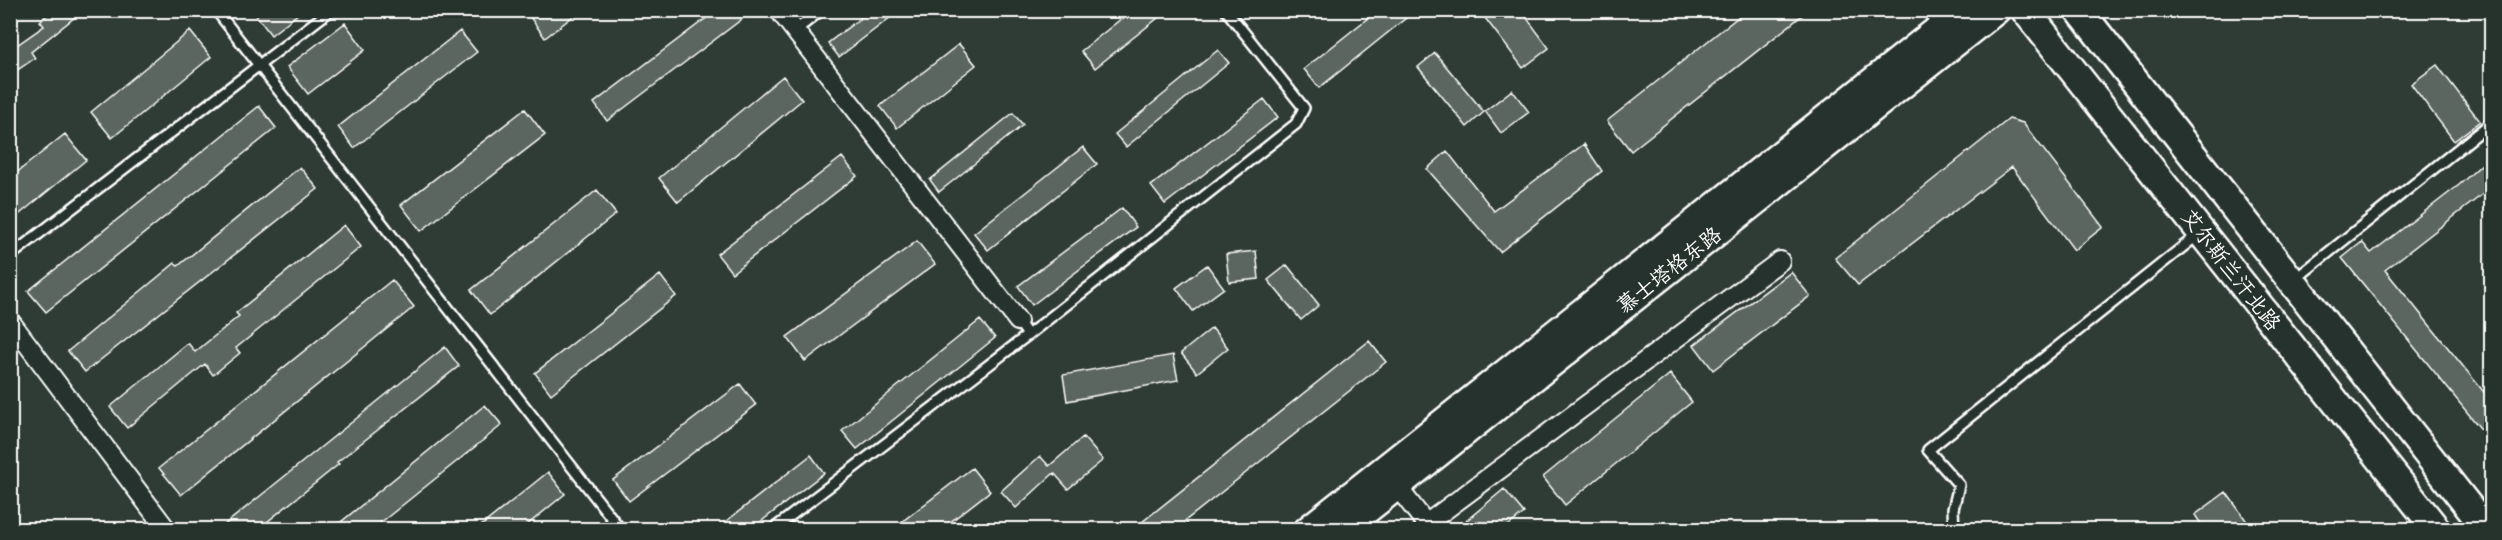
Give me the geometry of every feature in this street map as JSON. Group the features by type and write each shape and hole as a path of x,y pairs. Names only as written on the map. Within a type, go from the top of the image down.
{"main road":[{"name":"慕士塔格东路","path":"1308,530 1963,10"},
{"name":"慕士塔格东路","path":"1341,530 1996,10"},
{"name":"艾尔斯兰汗北路","path":"2025,10 2437,530"},
{"name":"艾尔斯兰汗北路","path":"2079,10 2487,530"}],"street":[{"path":"779,10 1023,328"},
{"path":"1396,485 1429,527 1780,261"},
{"path":"10,321 167,530"}],"lane":[{"path":"216,10 621,530"},
{"path":"10,256 331,10"},
{"path":"795,31 821,10"},
{"path":"772,530 1023,328 1296,124 1304,108 1226,10"},
{"path":"2292,282 2492,122"},
{"path":"1954,530 1953,509 1959,485 1928,450 2201,233"}],"building":[{"path":"53,10 84,10 31,52 35,58 10,75 10,50 44,26 40,21"},
{"path":"252,10 303,10 271,35"},
{"path":"525,10 581,10 545,38"},
{"path":"717,10 754,10 607,121 594,103"},
{"path":"871,10 900,10 839,57 828,43"},
{"path":"1132,10 1168,10 1095,68 1081,51"},
{"path":"1378,10 1416,10 1319,88 1304,69"},
{"path":"1479,10 1521,10 1549,48 1523,68"},
{"path":"1747,10 1809,10 1631,151 1607,121"},
{"path":"345,23 365,50 308,94 287,67"},
{"path":"190,31 211,57 112,138 91,112"},
{"path":"460,31 477,52 354,148 338,127"},
{"path":"959,44 976,65 897,128 880,106"},
{"path":"1218,50 1229,63 1126,147 1115,134"},
{"path":"1435,53 1484,112 1467,127 1418,67"},
{"path":"2437,65 2480,121 2454,141 2411,84"},
{"path":"783,76 802,100 678,202 659,178"},
{"path":"1512,90 1529,112 1501,133 1485,111"},
{"path":"1264,99 1278,117 1165,204 1151,186"},
{"path":"259,106 276,128 46,312 28,291"},
{"path":"525,109 545,135 421,231 401,205"},
{"path":"1013,113 1023,125 939,192 930,180"},
{"path":"2009,119 2023,123 2103,227 2074,250 2012,167 1858,285 1835,258"},
{"path":"65,134 86,160 10,222 10,178"},
{"path":"1584,144 1602,171 1500,252 1427,169 1447,151 1494,211"},
{"path":"1083,147 1097,164 988,250 974,233"},
{"path":"2492,155 2492,187 2385,270 2492,402 2492,443 2342,258 2362,242 2371,253 2459,185"},
{"path":"842,157 857,176 732,273 717,254"},
{"path":"300,167 318,189 85,372 68,351 175,263 178,266"},
{"path":"597,190 616,214 490,315 471,290"},
{"path":"1122,208 1136,227 1032,305 1018,286"},
{"path":"344,225 361,247 236,348 240,353 213,375 205,364 127,428 110,407 188,343 195,352 239,316 236,313"},
{"path":"917,241 935,264 805,361 787,337"},
{"path":"1256,251 1259,279 1229,282 1226,254"},
{"path":"1207,265 1224,288 1193,311 1176,288"},
{"path":"1287,265 1319,305 1301,320 1268,280"},
{"path":"1791,272 1810,296 1713,370 1694,345"},
{"path":"660,275 676,296 551,394 535,373"},
{"path":"392,280 414,307 181,495 159,468"},
{"path":"980,320 995,338 857,449 842,431"},
{"path":"1212,328 1228,348 1197,373 1181,353"},
{"path":"1369,341 1386,362 1185,521 1192,530 1132,530"},
{"path":"445,347 459,366 337,462 339,464 257,530 218,530"},
{"path":"1173,355 1178,380 1067,401 1063,375"},
{"path":"1670,374 1692,402 1565,505 1543,477"},
{"path":"740,384 756,405 629,501 613,480"},
{"path":"485,405 502,425 371,530 331,530"},
{"path":"1083,437 1103,460 1068,489 1054,473 1016,508 1001,491 1040,456 1049,466"},
{"path":"811,455 824,473 750,530 715,530"},
{"path":"972,468 990,491 940,530 891,530"},
{"path":"548,472 565,494 521,530 476,530"},
{"path":"1504,489 1524,513 1503,530 1455,530"},
{"path":"2226,492 2253,530 2205,530 2195,515"}]}
